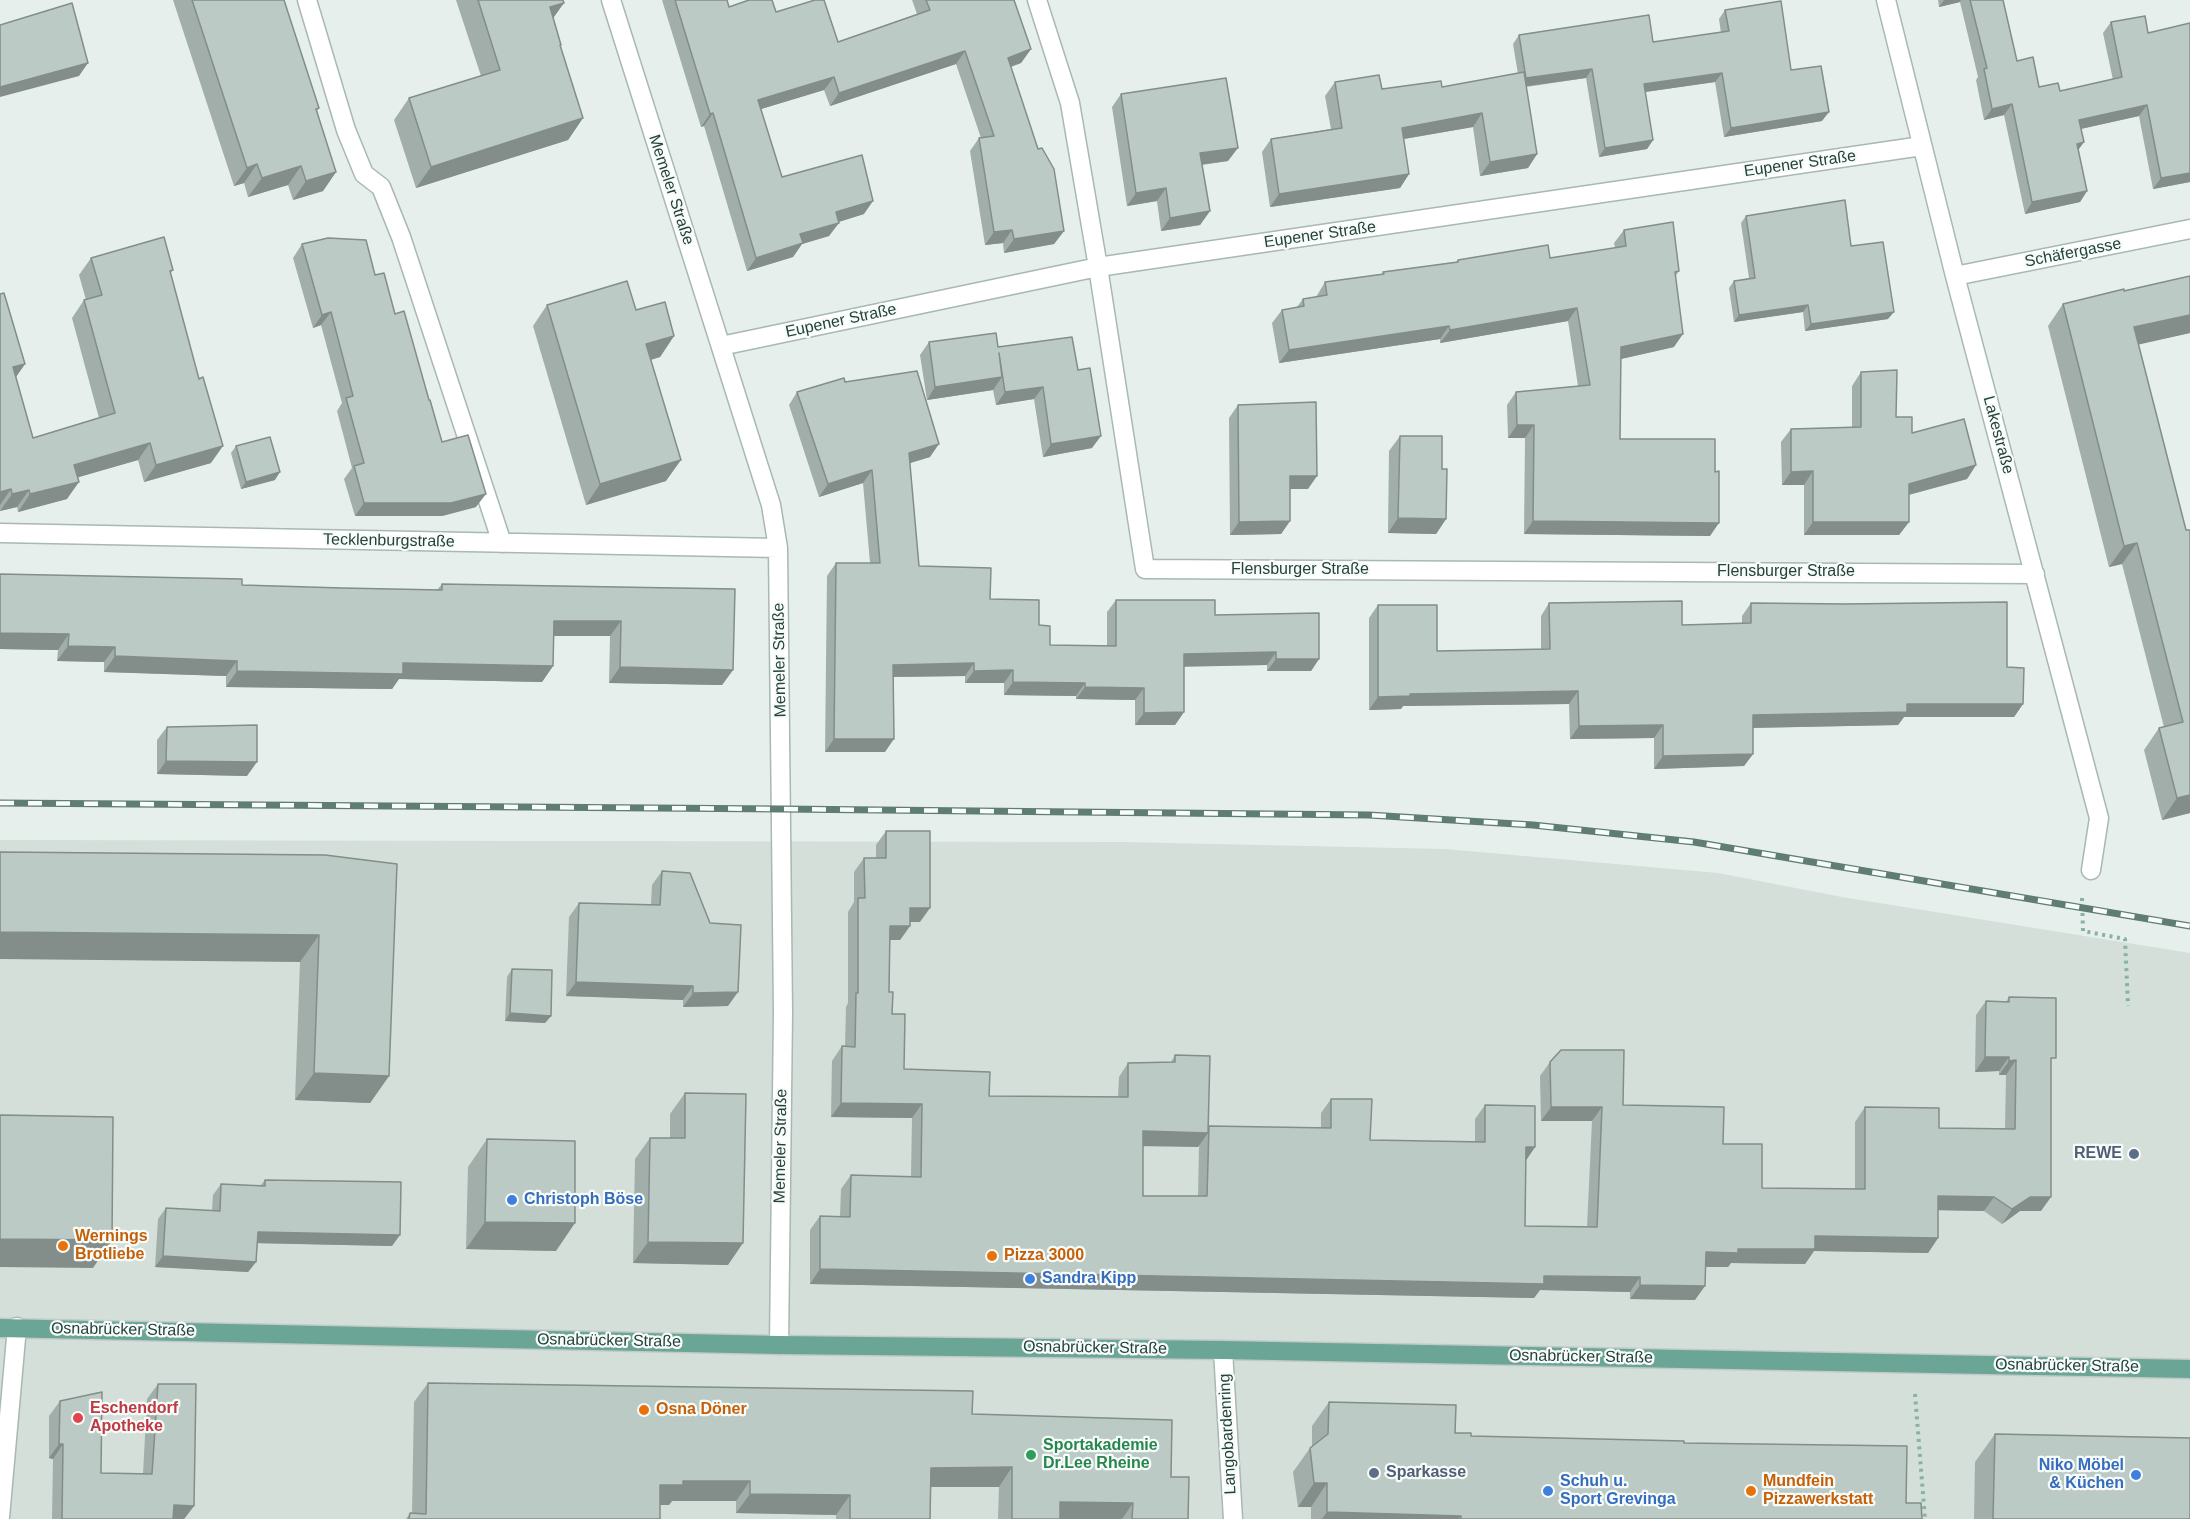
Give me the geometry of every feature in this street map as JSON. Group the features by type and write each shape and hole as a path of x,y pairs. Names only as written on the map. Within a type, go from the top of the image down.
{"main road":[{"name":"Osnabrücker Straße","path":"9,1328 778,1345 1223,1350 2190,1369"}],"street":[{"path":"307,0 346,130 364,174 381,187 401,237 502,543"},
{"name":"Memeler Straße","path":"611,0 771,505 778,548 783,1013 778,1345"},
{"name":"Flensburger Straße","path":"1037,0 1070,103 1145,569 2035,574"},
{"name":"Lakestraße","path":"1886,0 1955,276 2099,818 2091,870"},
{"name":"Eupener Straße","path":"721,345 1098,267 1922,146"},
{"name":"Schäfergasse","path":"1955,276 2190,230"},
{"name":"Tecklenburgstraße","path":"0,533 778,548"},
{"path":"0,1517 9,1328"},
{"name":"Langobardenring","path":"1223,1350 1233,1519"}],"path":[{"path":"2091,870 2082,882 2083,931 2125,939 2128,1006"},
{"path":"1912,1363 1925,1519"}],"shaded area":[{"path":"0,840 1123,842 1445,849 1718,873 1842,897 2190,953 2190,1519 0,1519"}],"building":[{"path":"192,0 284,0 319,108 316,109 336,172 306,181 301,166 262,178 257,164 247,168"},
{"path":"478,0 563,0 564,3 550,7 583,118 431,167 409,98 500,70"},
{"path":"675,0 727,0 729,7 749,0 772,0 776,12 815,0 824,0 838,42 930,10 926,0 1014,0 1031,49 1008,58 1038,149 1042,148 1054,169 1064,231 1014,239 1012,230 994,232 979,138 994,136 965,51 839,93 834,77 758,100 782,177 862,155 873,201 836,212 839,223 800,234 803,243 756,258 713,113 710,114"},
{"path":"1970,0 2003,0 2017,61 2033,57 2039,87 2058,83 2060,91 2122,77 2111,22 2145,16 2148,33 2190,23 2190,173 2161,178 2147,105 2079,120 2084,142 2077,144 2087,191 2032,202 2012,104 1992,109 1984,69 1987,68"},
{"path":"1781,1 1791,70 1821,66 1829,112 1731,128 1722,73 1644,84 1653,140 1605,148 1592,69 1526,78 1519,35 1649,15 1653,42 1729,31 1725,10"},
{"path":"72,3 88,63 0,87 0,25"},
{"path":"1524,72 1537,154 1490,162 1482,113 1402,128 1409,174 1279,194 1271,139 1342,128 1335,82 1379,75 1382,89 1441,81 1442,87"},
{"path":"1226,78 1238,148 1200,153 1210,211 1170,218 1166,188 1136,193 1121,94"},
{"path":"1845,200 1851,246 1883,242 1894,312 1811,324 1808,305 1739,315 1734,281 1755,278 1746,216"},
{"path":"1673,222 1679,271 1675,272 1683,334 1621,347 1620,439 1715,439 1715,472 1719,471 1719,523 1533,521 1534,425 1517,425 1516,392 1590,385 1577,308 1450,330 1449,326 1289,350 1282,310 1304,306 1303,299 1327,295 1325,282 1458,262 1458,260 1548,245 1550,258 1626,246 1624,230"},
{"path":"164,237 173,270 170,271 199,379 203,377 223,446 156,465 150,443 74,465 79,482 30,494 29,490 12,494 11,489 0,492 0,294 4,293 25,364 13,367 33,438 115,413 84,300 102,295 91,258"},
{"path":"328,238 366,240 375,275 384,273 395,314 404,311 442,442 468,435 486,494 451,503 364,503 354,466 364,463 346,398 353,396 331,312 322,315 302,244"},
{"path":"2190,276 2190,315 2134,327 2186,530 2190,530 2190,795 2177,798 2159,728 2183,722 2137,543 2124,546 2063,304"},
{"path":"627,281 636,310 665,302 674,336 646,344 681,460 600,484 547,305"},
{"path":"996,333 998,347 1072,337 1078,370 1090,368 1101,436 1051,444 1043,387 1005,392 999,353 1002,377 935,387 929,342"},
{"path":"1897,370 1896,417 1912,417 1912,433 1964,419 1976,465 1909,484 1909,522 1813,522 1813,471 1791,472 1791,429 1861,427 1861,372"},
{"path":"917,371 939,444 909,453 919,566 991,568 990,599 1039,600 1039,625 1050,626 1050,645 1116,646 1116,600 1215,600 1215,615 1319,613 1319,659 1276,659 1276,652 1184,654 1184,712 1144,713 1144,688 1085,687 1085,683 1013,682 1013,670 974,671 974,663 893,665 894,739 834,739 836,563 880,563 872,470 828,484 797,392 844,378 845,382"},
{"path":"1316,402 1317,476 1290,476 1290,521 1239,522 1238,405"},
{"path":"1400,436 1442,436 1442,469 1447,469 1446,519 1398,518"},
{"path":"270,437 280,472 246,482 236,446"},
{"path":"0,574 242,579 242,585 342,588 442,590 442,584 735,589 733,670 620,667 621,621 554,621 553,666 403,663 403,674 237,671 237,661 115,656 115,647 68,646 69,634 0,633"},
{"path":"1682,601 1682,625 1751,623 1751,603 2007,602 2007,667 2024,668 2023,704 1907,704 1907,712 1753,715 1753,754 1663,756 1663,725 1579,726 1578,691 1410,694 1410,696 1378,697 1378,605 1437,605 1437,651 1550,649 1549,603"},
{"path":"257,725 257,762 166,761 167,727"},
{"path":"886,831 930,831 930,908 910,908 910,926 890,926 889,992 893,992 892,1014 905,1014 904,1069 990,1072 989,1096 1128,1097 1128,1063 1175,1062 1175,1055 1210,1056 1208,1133 1143,1131 1143,1196 1207,1196 1209,1126 1331,1128 1331,1099 1372,1099 1370,1140 1485,1142 1485,1105 1535,1106 1535,1147 1526,1147 1525,1226 1597,1227 1602,1107 1551,1107 1550,1062 1561,1050 1624,1050 1623,1105 1724,1107 1723,1144 1762,1144 1762,1188 1865,1189 1865,1107 1939,1108 1939,1128 2015,1129 2016,1060 2009,1061 2009,1057 1985,1057 1986,1001 2009,1002 2009,997 2056,998 2056,1058 2051,1058 2051,1197 2030,1197 2012,1209 1994,1197 1938,1196 1938,1238 1815,1236 1815,1249 1738,1249 1738,1253 1706,1252 1705,1286 1640,1285 1640,1277 1544,1276 1544,1284 820,1269 820,1216 850,1217 851,1175 921,1177 922,1104 841,1103 842,1046 855,1047 856,993 858,993 858,898 865,898 864,858 886,858"},
{"path":"0,852 325,855 397,864 389,1076 314,1073 319,935 0,932"},
{"path":"662,871 690,873 710,923 741,925 738,992 693,993 693,986 576,982 579,903 660,905"},
{"path":"512,969 552,970 551,1016 510,1013"},
{"path":"685,1093 746,1094 743,1243 648,1242 650,1138 685,1138"},
{"path":"0,1115 113,1117 112,1240 0,1239"},
{"path":"487,1139 575,1141 575,1223 485,1222"},
{"path":"265,1180 401,1182 400,1235 258,1232 256,1262 163,1256 166,1208 220,1211 221,1184 265,1186"},
{"path":"428,1383 973,1391 972,1414 1172,1420 1171,1477 1189,1477 1188,1519 1132,1519 1133,1503 1060,1502 1060,1519 1012,1519 1012,1467 931,1468 930,1519 850,1519 850,1495 750,1494 750,1481 683,1481 683,1485 660,1485 660,1519 409,1519 410,1513 426,1514"},
{"path":"158,1384 196,1384 194,1506 174,1505 173,1519 62,1519 63,1444 59,1444 60,1401 102,1392 101,1473 152,1474"},
{"path":"1329,1402 1456,1405 1455,1433 1471,1433 1471,1436 1684,1441 1684,1443 1907,1446 1906,1503 1921,1503 1922,1519 1461,1519 1461,1516 1327,1512 1327,1483 1314,1483 1310,1448 1328,1434"},
{"path":"1995,1434 2190,1438 2190,1519 1993,1519"}],"railway":[{"path":"0,803 1369,815 1533,825 1694,842 2190,926"}],"place":[{"name":"REWE","path":"2134,1154"},
{"name":"Christoph Böse","path":"512,1200"},
{"name":"Wernings Brotliebe","path":"63,1246"},
{"name":"Pizza 3000","path":"992,1256"},
{"name":"Sandra Kipp","path":"1030,1279"},
{"name":"Osna Döner","path":"644,1410"},
{"name":"Eschendorf Apotheke","path":"78,1418"},
{"name":"Sportakademie Dr.Lee Rheine","path":"1031,1455"},
{"name":"Sparkasse","path":"1374,1473"},
{"name":"Niko Möbel & Küchen","path":"2136,1475"},
{"name":"Schuh u. Sport Grevinga","path":"1548,1491"},
{"name":"Mundfein Pizzawerkstatt","path":"1751,1491"}]}
